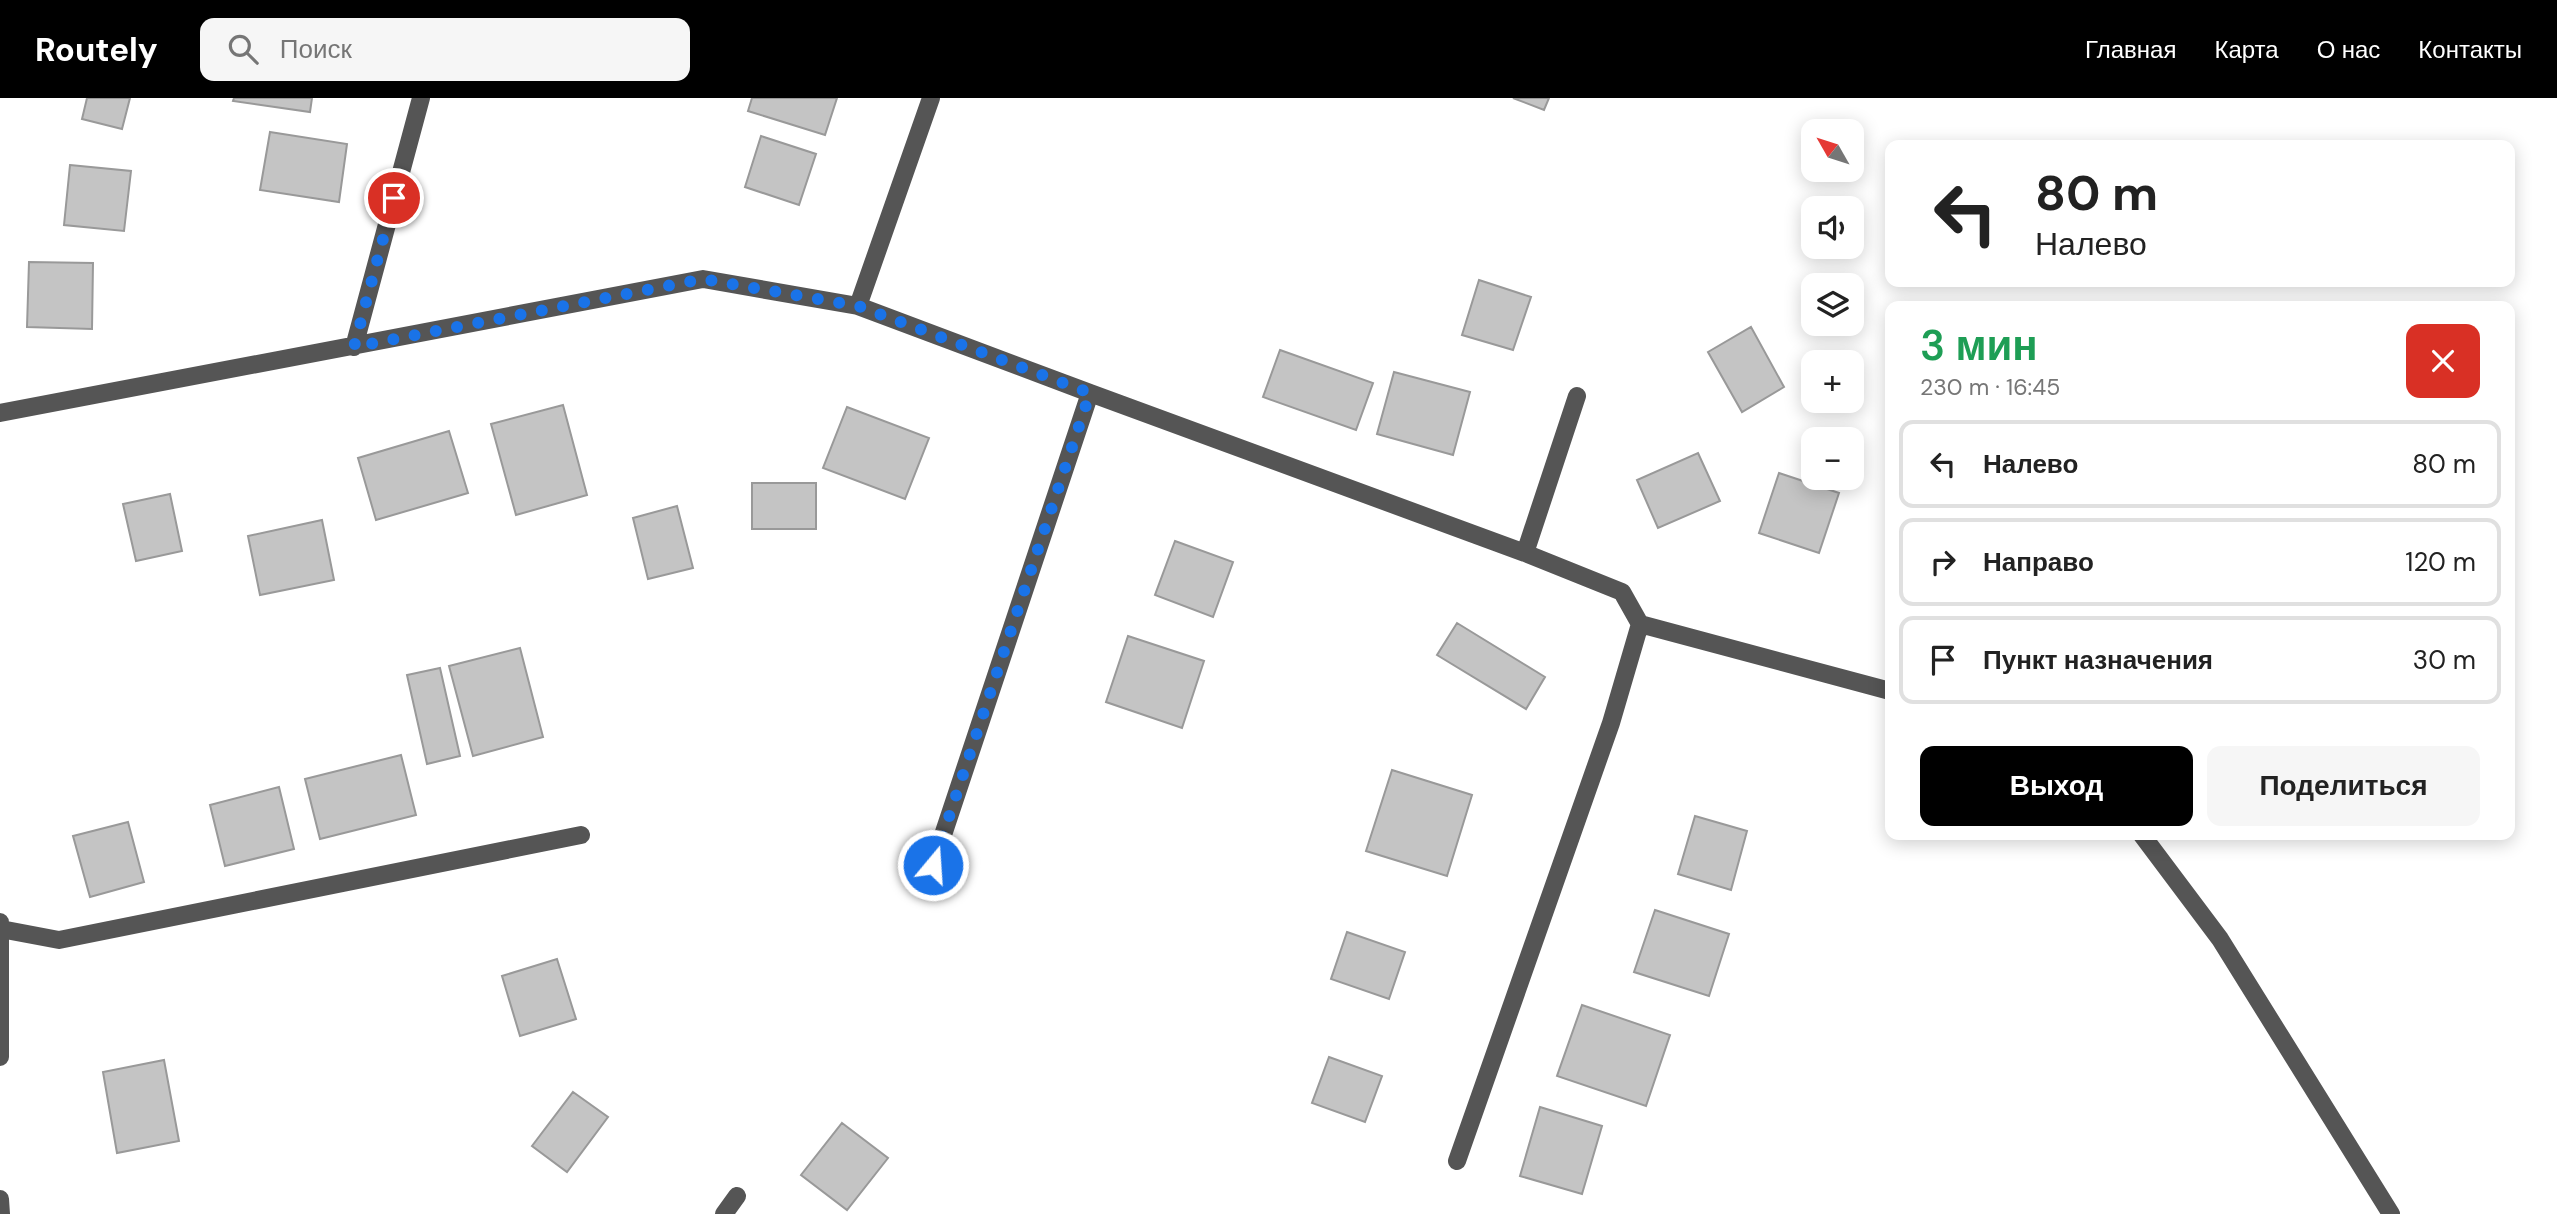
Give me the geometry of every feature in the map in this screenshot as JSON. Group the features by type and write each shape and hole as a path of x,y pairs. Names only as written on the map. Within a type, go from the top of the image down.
{"lane":[{"path":"354,347 421,98"},
{"path":"858,306 931,98"},
{"path":"0,413 703,279 858,306 1525,553 1622,592 1640,624 1885,690"},
{"path":"933,865 1090,393"},
{"path":"1525,553 1577,396"},
{"path":"1457,1161 1611,723 1640,624"},
{"path":"0,1057 1,926 59,940 581,835"},
{"path":"2146,840 2220,939 2391,1214"},
{"path":"724,1214 737,1196"},
{"path":"0,1199 1,1214"}],"building":[{"path":"87,98 130,98 122,129 82,119"},
{"path":"234,98 312,98 310,112 233,101"},
{"path":"752,98 837,98 825,135 748,111"},
{"path":"1513,98 1549,98 1544,110"},
{"path":"270,132 347,144 339,202 260,190"},
{"path":"761,136 816,154 799,205 745,187"},
{"path":"70,165 131,171 124,231 64,225"},
{"path":"29,262 93,263 92,329 27,327"},
{"path":"1479,280 1531,297 1513,350 1462,335"},
{"path":"1751,327 1784,387 1742,412 1708,352"},
{"path":"1280,350 1373,383 1356,430 1263,397"},
{"path":"1394,372 1470,392 1453,455 1377,434"},
{"path":"563,405 587,495 516,515 491,424"},
{"path":"847,407 929,438 905,499 823,468"},
{"path":"449,431 468,493 376,520 358,458"},
{"path":"1698,453 1720,501 1658,528 1637,480"},
{"path":"1779,473 1801,480 1801,490 1830,490 1839,493 1819,553 1759,533"},
{"path":"752,483 816,483 816,529 752,529"},
{"path":"170,494 182,551 136,561 123,504"},
{"path":"677,506 693,568 648,579 633,518"},
{"path":"322,520 334,580 260,595 248,536"},
{"path":"1175,541 1233,562 1213,617 1155,595"},
{"path":"1457,623 1545,677 1526,709 1437,655"},
{"path":"1128,636 1204,661 1182,728 1106,702"},
{"path":"520,648 543,737 473,756 449,666"},
{"path":"440,668 460,756 427,764 407,675"},
{"path":"401,755 416,815 320,839 305,779"},
{"path":"1392,770 1472,795 1447,876 1366,851"},
{"path":"279,787 294,849 225,866 210,805"},
{"path":"1695,816 1747,831 1731,890 1678,874"},
{"path":"128,822 144,882 90,897 73,836"},
{"path":"1655,910 1729,934 1709,996 1634,972"},
{"path":"1347,932 1405,952 1389,999 1331,979"},
{"path":"557,959 576,1019 520,1036 502,976"},
{"path":"1582,1005 1670,1035 1646,1106 1557,1076"},
{"path":"1329,1057 1382,1076 1365,1122 1312,1103"},
{"path":"164,1060 179,1141 117,1153 103,1072"},
{"path":"573,1092 608,1117 567,1172 532,1146"},
{"path":"1540,1107 1602,1126 1582,1194 1520,1176"},
{"path":"842,1123 888,1158 847,1210 801,1175"}],"route":[{"path":"394,198 354,347 703,279 858,306 1090,393 933,865"}]}
